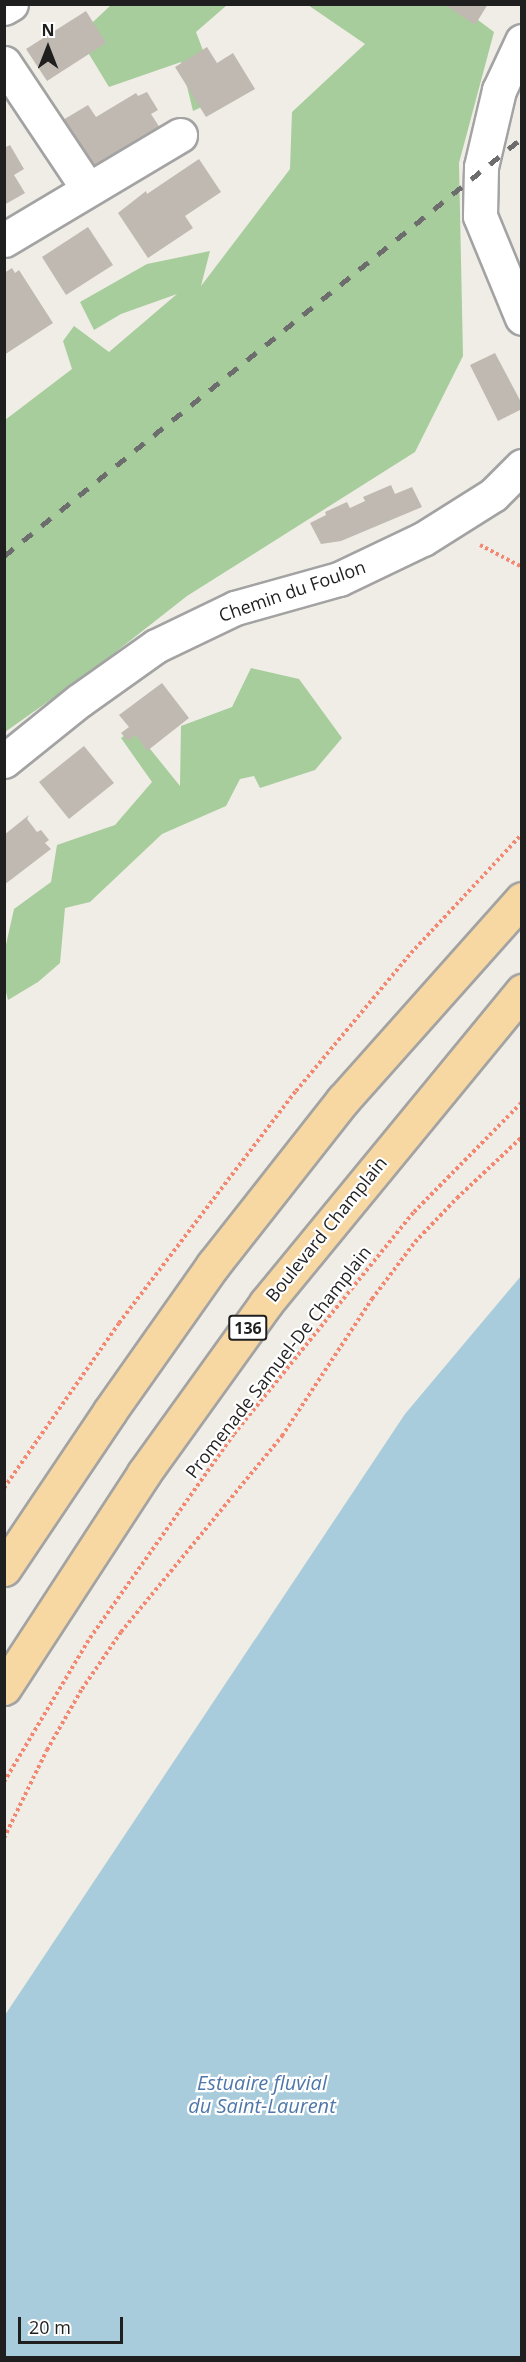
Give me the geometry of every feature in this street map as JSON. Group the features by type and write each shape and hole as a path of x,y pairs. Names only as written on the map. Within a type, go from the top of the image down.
{"main road":[{"path":"4,1569 110,1411 213,1265 344,1100 522,899"},
{"name":"Boulevard Champlain","path":"4,1688 144,1473 266,1303 522,991"}],"street":[{"path":"4,8 11,4"},
{"path":"522,41 499,90 481,167 480,216 522,318"},
{"path":"4,63 88,189"},
{"path":"4,240 180,135"},
{"name":"Chemin du Foulon","path":"4,761 80,700 156,646 235,608 339,579 456,520 493,495 522,466"}],"path":[{"path":"456,520 483,548 522,567"},
{"name":"Promenade Samuel-De Champlain","path":"4,1782 90,1638 234,1434 414,1212 522,1102"},
{"path":"4,1838 76,1699 121,1632 282,1436 372,1299 416,1242 457,1198 522,1137"}],"green space":[{"path":"111,5 227,5 196,32 221,98 193,111 181,62 109,87 78,36"},
{"path":"308,5 458,5 494,32 459,163 463,356 415,452 187,596 94,669 5,732 5,420 72,369 63,341 74,326 109,352 177,294 121,314 94,330 80,302 147,264 210,251 201,286 290,169 292,112 365,44"},
{"path":"251,668 299,679 342,738 315,770 260,788 254,776 240,779 226,806 162,834 90,902 65,908 60,963 38,982 8,1000 5,988 5,949 14,909 51,882 57,845 115,825 152,782 121,738 134,729 180,786 181,726 232,707"}],"water":[{"name":"Estuaire fluvial du Saint-Laurent","path":"521,1276 521,2357 5,2357 5,2015 405,1414"}],"building":[{"path":"444,4 488,4 475,25"},
{"path":"86,11 106,43 47,81 26,49"},
{"path":"207,47 217,63 233,53 255,89 206,117 175,67"},
{"path":"147,92 158,110 151,114 162,131 94,170 63,120 88,105 96,117 136,93 138,96"},
{"path":"10,145 24,169 14,175 25,193 4,205 4,148"},
{"path":"199,159 221,192 185,216 193,228 148,258 118,213 146,191 147,194"},
{"path":"88,227 113,265 66,295 42,257"},
{"path":"12,268 15,273 19,270 53,323 4,355 4,273"},
{"path":"495,353 522,404 522,409 498,421 470,365"},
{"path":"391,485 395,494 412,487 422,507 341,541 321,544 310,523 326,515 325,512 347,502 350,508 365,501 363,497"},
{"path":"162,683 189,718 147,751 136,735 128,741 121,733 129,727 119,715"},
{"path":"84,746 114,783 69,819 39,782"},
{"path":"29,815 27,819 37,832 41,830 49,840 45,843 51,849 4,885 4,835"}],"railway":[{"path":"4,556 522,138"}]}
